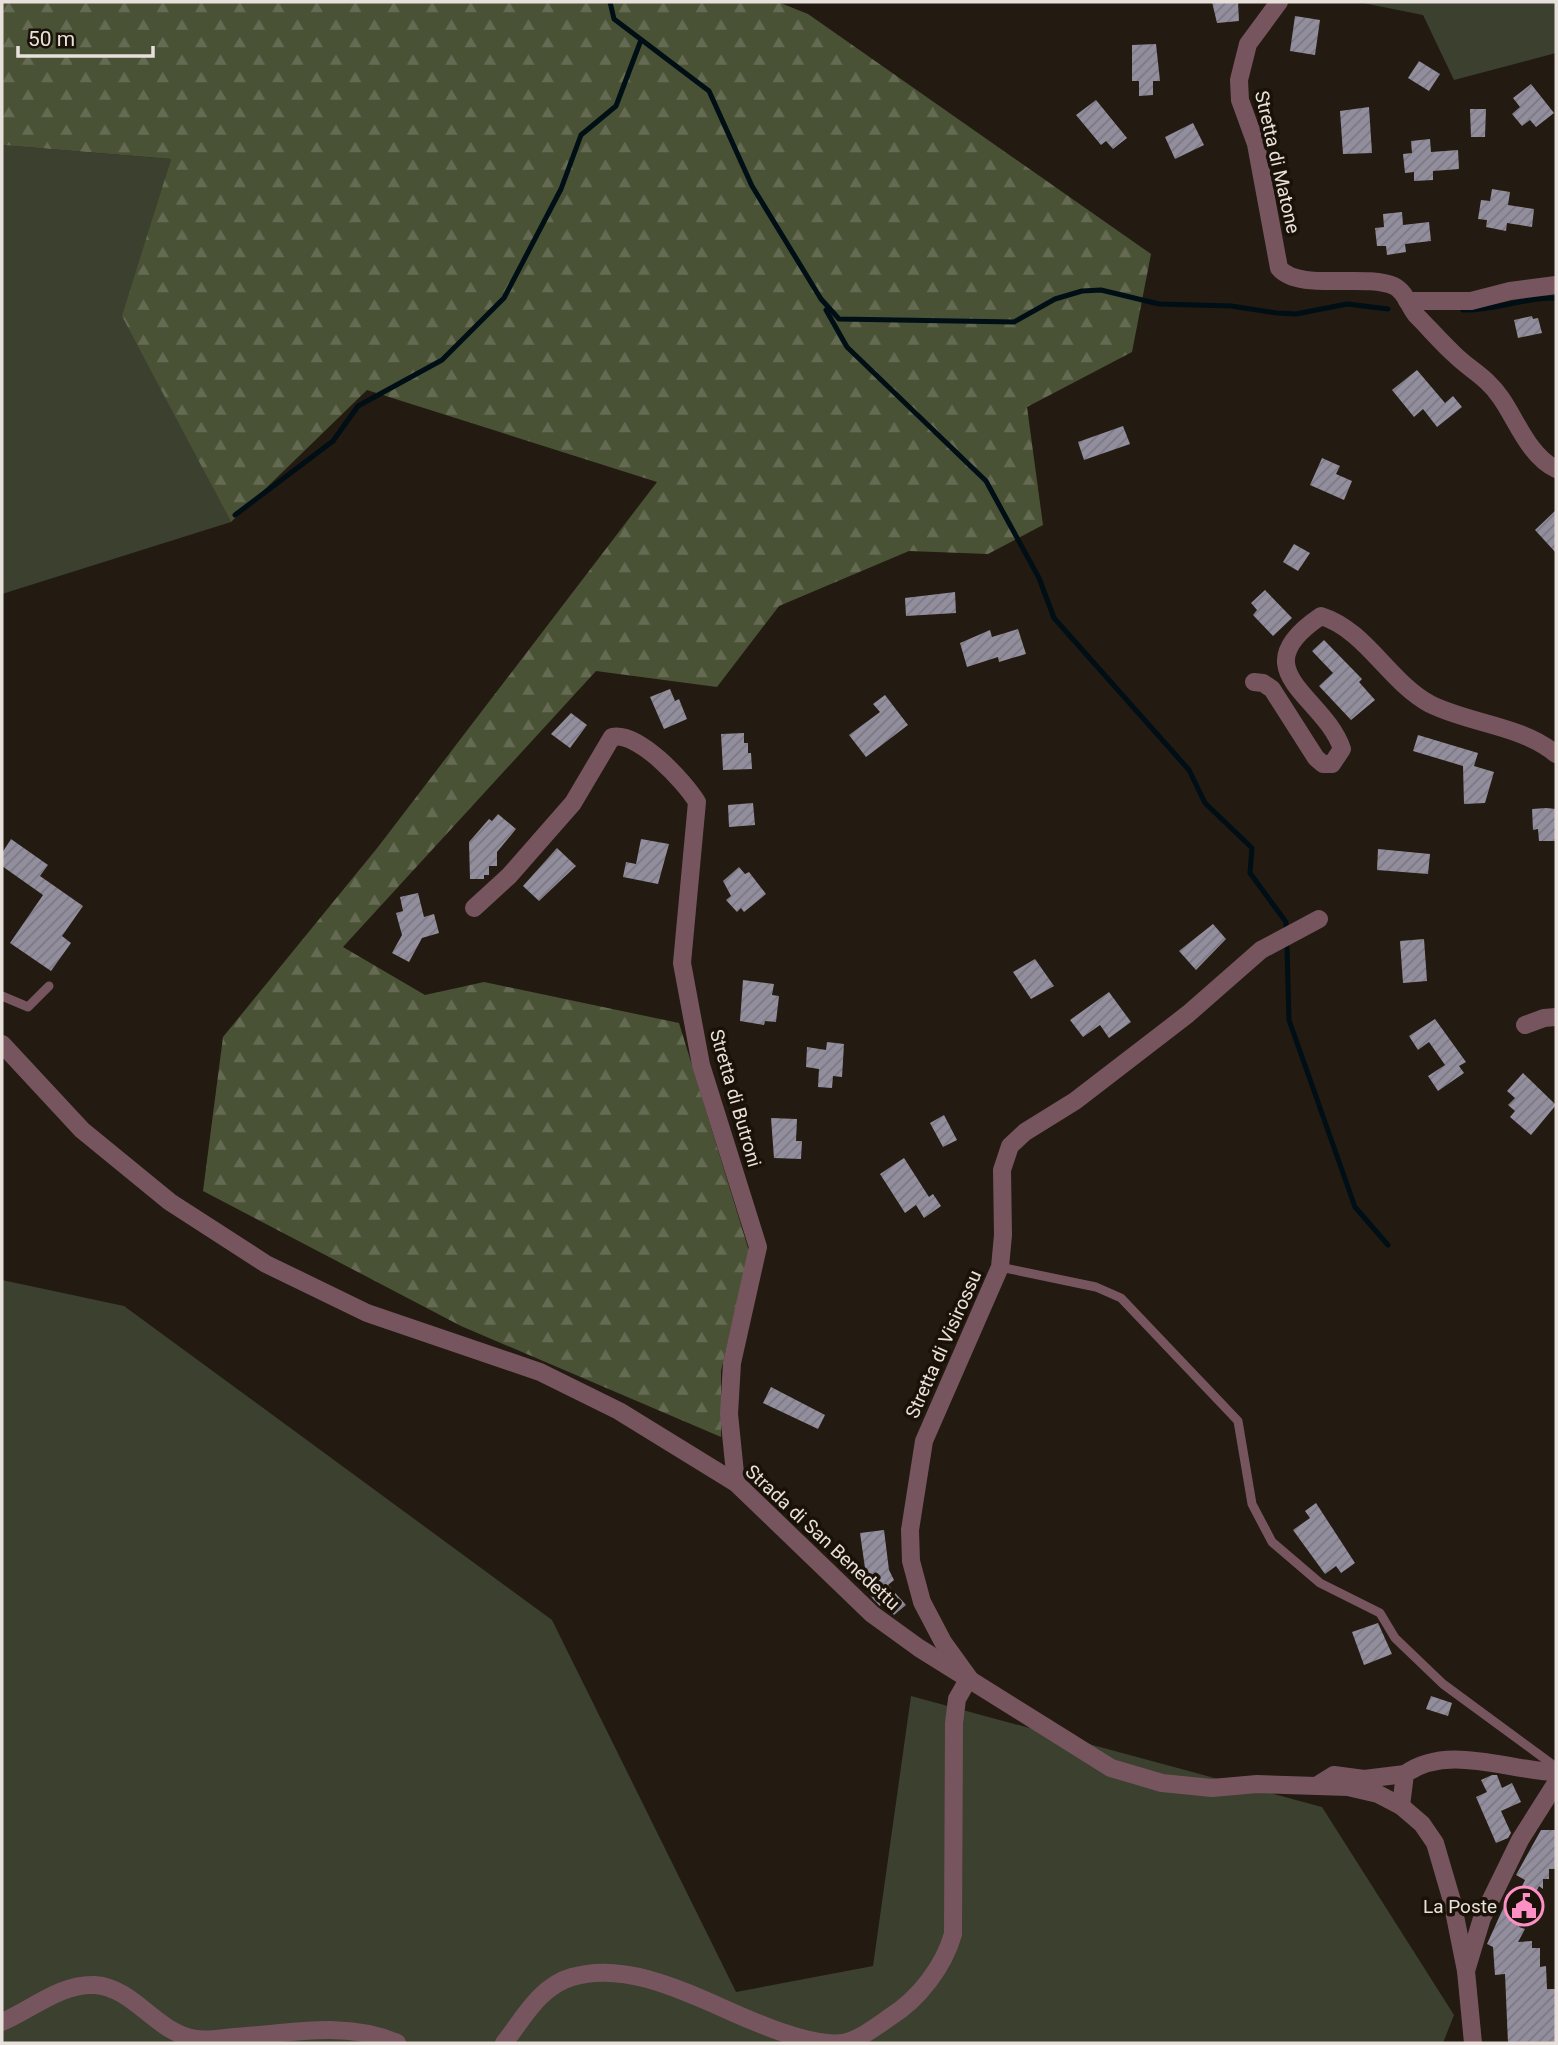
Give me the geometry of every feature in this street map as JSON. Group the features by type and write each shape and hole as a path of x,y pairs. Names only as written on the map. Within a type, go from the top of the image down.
{"street":[{"name":"Stretta di Matone","path":"1279,2 1248,44 1239,80 1240,100 1256,144 1279,268 1294,279 1374,282 1393,286 1404,292 1407,301 1455,356 1478,371 1500,397 1532,448 1556,469"},
{"path":"1407,301 1471,301 1510,290 1556,285"},
{"path":"1254,682 1263,683 1272,689 1316,758 1323,764 1332,764 1342,749 1338,736 1287,675 1285,660 1287,650 1321,616 1338,621 1406,686 1430,704 1533,739 1556,754"},
{"name":"Stretta di Butroni","path":"474,908 509,876 573,803 612,737 629,737 661,762 697,802 682,962 701,1065 758,1247 732,1363 729,1414 736,1483"},
{"name":"Stretta di Visirossu","path":"969,1678 943,1642 922,1602 911,1561 909,1530 924,1441 1000,1267 1003,1235 1002,1170 1010,1146 1025,1132 1075,1101 1188,1014 1261,950 1319,919"},
{"path":"1525,1025 1556,1017"},
{"name":"Strada di San Benedettu","path":"2,1044 82,1130 170,1202 266,1264 367,1313 540,1371 619,1411 736,1483 872,1614 919,1648 1111,1768 1161,1783 1212,1788 1257,1784 1348,1787 1378,1794 1401,1806 1422,1824 1435,1843 1452,1901 1466,1971 1473,2043"},
{"path":"505,2043 550,1987 573,1977 604,1974 646,1979 767,2028 813,2041 845,2043 906,2007 947,1956 953,1934 954,1723 957,1699 969,1678"},
{"path":"1318,1785 1334,1775 1364,1779 1405,1774 1418,1765 1462,1760 1556,1770"},
{"path":"1401,1806 1405,1774"},
{"path":"1466,1971 1482,1918 1520,1840 1556,1783"},
{"path":"2,2022 77,1985 97,1985 120,1993 173,2033 198,2040 342,2031 377,2034 397,2043"}],"lane":[{"path":"2,996 27,1007 49,986"},
{"path":"1000,1267 1096,1287 1121,1298 1238,1421 1252,1504 1272,1542 1320,1583 1380,1613 1395,1638 1443,1684 1556,1770"}],"green space":[{"path":"2,2 778,2 808,14 1151,254 1132,352 1027,407 1043,525 988,554 909,551 779,606 717,687 596,671 343,947 425,995 484,982 679,1023 749,1251 721,1371 721,1437 461,1326 203,1191 223,1037 378,847 657,482 367,390 231,522 122,316 171,159 2,145"},
{"path":"1358,2 1556,2 1556,53 1454,80 1423,15"},
{"path":"2,145 171,159 123,316 231,522 2,594"},
{"path":"2,1280 124,1306 552,1620 736,1992 873,1966 911,1696 1322,1807 1454,2015 1443,2043 2,2043"}],"building":[{"path":"1212,2 1238,2 1239,21 1217,23"},
{"path":"1295,16 1320,20 1315,55 1290,51"},
{"path":"1156,44 1160,81 1153,81 1153,95 1139,96 1139,81 1132,81 1132,45"},
{"path":"1419,61 1440,74 1429,91 1408,78"},
{"path":"1531,84 1554,113 1536,127 1530,120 1522,126 1512,114 1520,107 1513,98"},
{"path":"1096,100 1127,138 1113,149 1106,141 1101,145 1076,115"},
{"path":"1369,107 1372,153 1343,154 1340,111"},
{"path":"1470,109 1486,109 1485,137 1471,137"},
{"path":"1193,123 1204,145 1175,159 1165,137"},
{"path":"1430,139 1431,152 1458,150 1459,169 1433,171 1433,180 1414,181 1414,172 1405,173 1403,154 1412,153 1411,141"},
{"path":"1492,189 1510,192 1508,205 1534,209 1532,227 1507,223 1506,231 1486,227 1487,220 1478,219 1481,200 1490,201"},
{"path":"1402,212 1403,225 1429,222 1431,241 1405,244 1406,252 1387,255 1386,246 1377,246 1375,228 1384,227 1383,214"},
{"path":"1532,316 1533,319 1538,318 1542,333 1518,338 1514,320"},
{"path":"1417,370 1445,403 1453,396 1462,407 1437,427 1423,409 1414,417 1392,390"},
{"path":"1123,426 1130,444 1084,460 1078,442"},
{"path":"1322,458 1340,466 1336,474 1352,481 1344,500 1310,485"},
{"path":"1556,510 1556,553 1535,530"},
{"path":"1294,544 1310,553 1298,571 1283,562"},
{"path":"1265,590 1292,618 1273,636 1253,615 1257,610 1251,603"},
{"path":"955,592 956,613 906,616 905,598"},
{"path":"1018,629 1026,654 999,662 998,657 967,667 960,643 990,630 992,637"},
{"path":"1324,640 1362,679 1359,682 1375,700 1351,720 1319,686 1333,673 1312,651"},
{"path":"670,689 675,701 679,699 687,719 664,729 650,697"},
{"path":"885,695 908,725 866,757 849,735 880,712 873,704"},
{"path":"571,713 587,725 570,748 551,734"},
{"path":"744,733 744,743 748,743 748,753 751,753 752,769 723,770 721,734"},
{"path":"1418,735 1478,753 1474,766 1494,772 1485,803 1464,804 1463,766 1413,751"},
{"path":"753,803 755,825 729,827 728,805"},
{"path":"1532,809 1556,809 1556,841 1539,841 1538,829 1533,830"},
{"path":"498,814 516,829 497,852 497,866 489,866 489,875 484,875 484,879 470,879 469,842 489,819 492,821"},
{"path":"11,839 48,865 40,876 83,906 62,936 71,943 51,971 10,943 43,895 2,866 2,853"},
{"path":"641,839 669,844 658,884 623,877 626,862 636,864"},
{"path":"557,848 576,866 539,901 523,886"},
{"path":"1378,849 1430,854 1428,874 1377,870"},
{"path":"739,867 745,874 749,872 766,894 744,912 741,908 737,912 726,900 731,896 723,881"},
{"path":"418,893 424,917 434,914 439,933 422,938 409,962 392,953 402,935 396,913 403,911 400,897"},
{"path":"1213,924 1226,939 1196,970 1179,951"},
{"path":"1424,939 1427,981 1403,983 1400,941"},
{"path":"1035,959 1054,986 1031,999 1013,972"},
{"path":"743,980 774,984 772,995 779,996 776,1022 765,1021 764,1025 740,1021"},
{"path":"1109,992 1131,1022 1109,1038 1100,1025 1083,1037 1070,1020"},
{"path":"1435,1019 1466,1062 1459,1066 1464,1073 1438,1091 1428,1076 1445,1065 1429,1042 1418,1050 1409,1036"},
{"path":"827,1042 844,1044 842,1077 833,1076 832,1088 818,1087 819,1069 806,1067 807,1047 826,1050"},
{"path":"1523,1073 1556,1105 1531,1135 1510,1117 1515,1111 1508,1105 1515,1098 1507,1091"},
{"path":"944,1115 957,1140 943,1147 930,1123"},
{"path":"771,1118 797,1119 796,1141 802,1141 801,1159 774,1158"},
{"path":"904,1158 929,1197 933,1194 941,1206 924,1218 916,1205 905,1213 880,1174"},
{"path":"771,1387 825,1415 818,1429 763,1403"},
{"path":"1316,1503 1355,1563 1341,1573 1336,1566 1325,1574 1293,1530 1310,1518 1305,1511"},
{"path":"884,1530 889,1570 894,1580 888,1585 906,1605 894,1615 883,1602 880,1606 863,1586 867,1582 860,1533"},
{"path":"1378,1623 1392,1654 1364,1665 1352,1632"},
{"path":"1431,1696 1452,1703 1448,1716 1426,1709"},
{"path":"1497,1775 1502,1788 1512,1783 1521,1802 1501,1811 1511,1833 1508,1838 1496,1843 1476,1797 1487,1792 1481,1780"},
{"path":"1541,1830 1556,1830 1556,1869 1549,1869 1549,1879 1543,1879 1543,1889 1539,1886 1519,1927 1525,1929 1518,1942 1532,1941 1532,1948 1540,1948 1540,1967 1546,1966 1547,1989 1556,1989 1556,2043 1508,2043 1505,1974 1495,1975 1493,1947 1487,1944 1506,1902 1513,1905 1525,1880 1516,1875"}],"waterway":[{"path":"610,2 614,19 709,91 752,186 821,299 839,319 1014,322 1055,299 1082,291 1101,290 1159,304 1231,306 1277,313 1296,314 1347,304 1388,309"},
{"path":"235,515 333,441 358,406 442,360 504,298 561,189 581,135 616,106 641,40"},
{"path":"1463,310 1556,298"},
{"path":"826,310 847,347 986,481 1039,578 1054,618 1189,770 1205,803 1252,848 1250,873 1286,922 1286,927"},
{"path":"1287,947 1289,1020 1355,1207 1388,1245"}],"place":[{"name":"La Poste","path":"1524,1906"}]}
